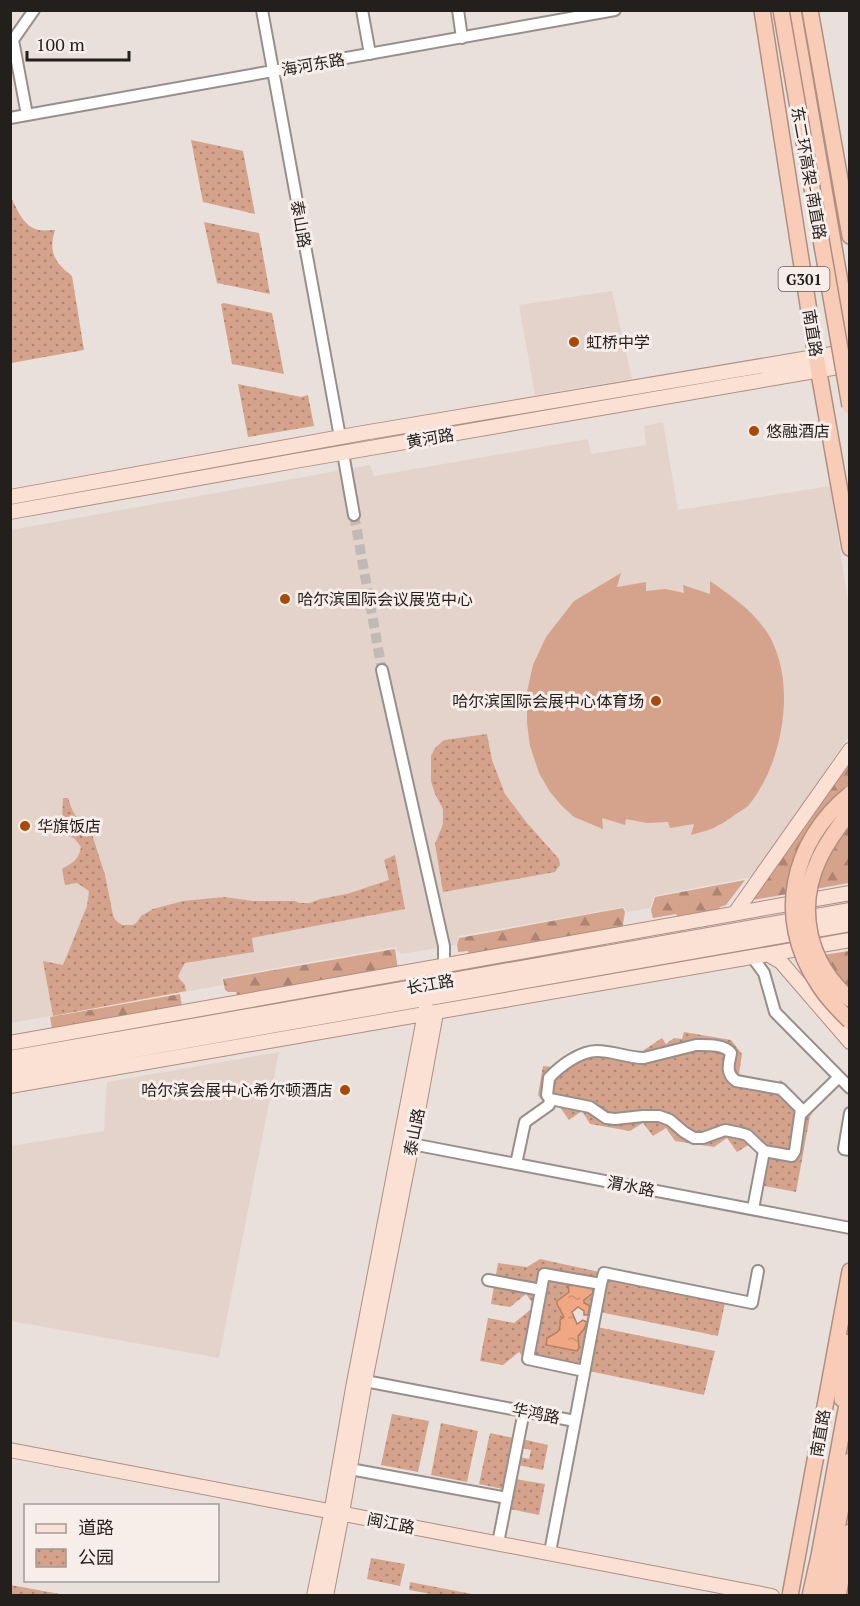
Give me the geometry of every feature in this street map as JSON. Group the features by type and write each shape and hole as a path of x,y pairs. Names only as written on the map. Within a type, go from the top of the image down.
{"highway":[{"name":"南直路","path":"762,10 849,548"},
{"name":"东二环高架-南直路","path":"781,10 849,406"},
{"name":"东二环高架-南直路","path":"793,10 849,340"},
{"path":"810,10 849,236"},
{"path":"836,471 849,500"},
{"path":"849,794 831,810 809,843 800,863 793,897 795,929 805,960 818,984 849,1021"},
{"path":"849,812 824,848 815,868 809,891 808,918 812,943 820,963 836,986 849,999"},
{"name":"南直路","path":"790,1596 849,1270"},
{"path":"840,1434 844,1348 849,1318"},
{"path":"810,1596 849,1388"},
{"path":"824,1596 849,1461"},
{"path":"838,1596 849,1532"}],"main road":[{"name":"黄河路","path":"10,512 343,453 818,363 849,351"},
{"name":"黄河路","path":"10,497 340,437 818,363 849,365"},
{"path":"735,914 849,750"},
{"path":"10,1043 429,963 445,965 849,893"},
{"name":"长江路","path":"10,1072 849,910"},
{"name":"长江路","path":"10,1058 849,924"},
{"path":"10,1086 849,940"},
{"path":"769,955 788,969 849,1042"},
{"name":"泰山路","path":"326,1596 357,1370 435,990 429,963"},
{"name":"泰山路","path":"314,1596 350,1469 412,1144 430,1014"},
{"name":"闽江路","path":"10,1450 744,1596"},
{"name":"闽江路","path":"10,1458 550,1552 772,1596"}],"street":[{"path":"27,115 12,39 34,10"},
{"name":"泰山路","path":"262,10 340,437"},
{"path":"362,10 370,54"},
{"path":"458,10 462,38"},
{"name":"海河东路","path":"10,118 615,10"},
{"path":"343,453 354,515"},
{"name":"泰山路","path":"382,670 444,946 445,965 435,990"},
{"path":"753,958 764,973 775,1012 849,1088"},
{"path":"516,1164 525,1122 549,1105 550,1099 547,1095 549,1078 574,1057 596,1050 644,1059 696,1044 728,1048 731,1053 728,1072 730,1077 735,1081 781,1089 801,1109 802,1113 792,1156 764,1151 747,1135 740,1133 725,1130 703,1138 694,1138 670,1119 659,1116 606,1118 590,1107 550,1099"},
{"path":"802,1113 839,1077"},
{"path":"849,1113 843,1149 849,1150"},
{"name":"渭水路","path":"412,1144 849,1228"},
{"path":"753,1209 764,1151"},
{"path":"575,1421 604,1273 752,1303 758,1270"},
{"path":"584,1371 528,1359 544,1274 602,1284"},
{"path":"488,1280 541,1290"},
{"name":"华鸿路","path":"365,1381 575,1421 550,1552"},
{"path":"498,1543 524,1411"},
{"path":"350,1469 507,1498"}],"shaded area":[{"name":"虹桥中学","path":"612,291 632,379 535,395 519,305"},
{"path":"663,422 678,510 830,486 849,607 849,736 752,877 654,896 650,908 627,912 624,907 459,936 456,945 401,954 395,947 221,978 223,985 11,1023 11,530 370,465 374,476 588,439 591,454 646,445 644,426"},
{"path":"279,1052 219,1358 11,1321 11,1146 104,1131 107,1082"}],"green space":[{"path":"191,140 243,151 255,214 203,202"},
{"path":"10,195 21,216 29,225 39,230 55,230 52,245 54,256 72,276 84,350 11,363"},
{"path":"204,222 259,233 270,294 217,283"},
{"path":"221,304 272,313 284,374 232,364"},
{"path":"238,384 301,397 308,395 314,426 248,437"},
{"name":"哈尔滨国际会展中心体育场","path":"621,573 617,587 646,582 646,591 665,589 684,593 683,585 710,594 710,581 736,600 760,623 772,641 779,660 784,704 782,726 769,770 748,806 708,830 691,835 694,824 670,828 668,822 647,823 626,819 625,825 602,818 603,829 574,817 550,792 539,773 530,746 527,723 527,692 533,665 546,637 574,601"},
{"path":"487,734 492,760 505,794 559,859 560,865 555,872 443,892 435,844 443,824 443,809 431,781 431,756 435,748 444,740"},
{"path":"849,764 849,883 753,900"},
{"path":"63,798 68,798 76,816 90,828 105,875 113,915 122,925 133,925 141,916 153,909 183,901 224,897 253,901 310,903 347,894 389,880 384,860 395,855 405,909 252,938 254,952 185,963 178,977 185,985 186,991 53,1016 43,961 63,965 87,906 89,891 77,883 65,885 62,869 75,860 81,847 75,839 65,833 62,822"},
{"path":"745,880 726,905 720,907 717,912 678,918 676,914 653,918 651,910 655,897"},
{"path":"623,908 625,912 622,930 469,956 468,951 458,952 459,938"},
{"path":"395,949 398,970 237,996 236,992 225,990 223,979"},
{"path":"849,951 849,993 823,955"},
{"path":"180,994 182,1007 52,1029 50,1017"},
{"path":"684,1032 731,1040 742,1054 739,1074 777,1083 781,1080 812,1114 796,1192 754,1184 759,1157 750,1144 737,1152 727,1138 714,1147 675,1141 666,1128 653,1136 643,1123 630,1131 590,1124 582,1111 569,1120 559,1106 544,1103 538,1095 543,1066 553,1067 573,1051 594,1045 638,1054 662,1038 666,1044 674,1038 682,1039"},
{"path":"540,1259 604,1273 601,1284 580,1280 580,1283 568,1286 569,1292 557,1301 564,1317 560,1320 559,1330 547,1338 546,1345 577,1351 578,1336 584,1329 590,1306 584,1303 584,1300 593,1293 592,1285 604,1286 606,1273 726,1298 718,1336 600,1312 597,1327 715,1351 704,1395 589,1371 576,1370 575,1373 529,1364 519,1352 503,1365 480,1361 488,1318 514,1323 535,1306 526,1294 510,1307 491,1304 498,1263 527,1267"},
{"path":"392,1414 429,1421 418,1472 381,1465"},
{"path":"441,1423 478,1431 467,1482 431,1475"},
{"path":"490,1433 518,1439 508,1490 479,1484"},
{"path":"522,1439 548,1445 543,1470 518,1465 520,1457 529,1459 531,1450 522,1448"},
{"path":"515,1479 545,1484 539,1515 510,1509"},
{"path":"371,1558 405,1564 400,1586 367,1579"},
{"path":"410,1582 477,1595 436,1595 409,1590"},
{"path":"11,1585 65,1595 11,1595"}],"water":[{"path":"580,1283 592,1285 593,1293 584,1300 584,1303 590,1306 588,1315 584,1315 584,1311 578,1307 572,1312 577,1324 583,1320 587,1322 578,1336 579,1348 577,1351 546,1345 547,1338 558,1332 560,1320 564,1317 557,1301 569,1292 568,1286"}],"tunnel":[{"path":"354,515 382,670"}],"place":[{"name":"虹桥中学","path":"574,342"},
{"name":"悠融酒店","path":"754,431"},
{"name":"哈尔滨国际会议展览中心","path":"285,599"},
{"name":"哈尔滨国际会展中心体育场","path":"656,701"},
{"name":"华旗饭店","path":"25,826"},
{"name":"哈尔滨会展中心希尔顿酒店","path":"345,1090"}]}
